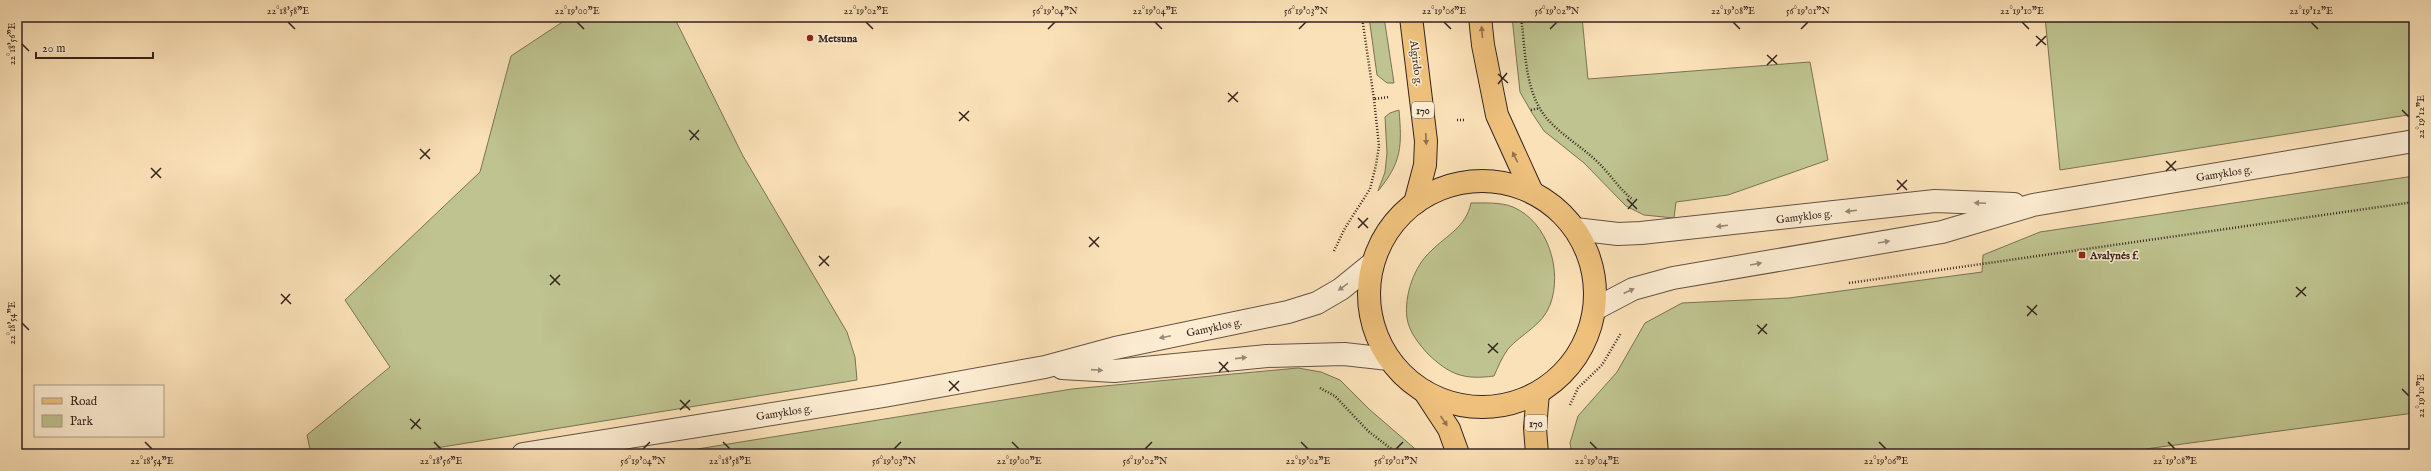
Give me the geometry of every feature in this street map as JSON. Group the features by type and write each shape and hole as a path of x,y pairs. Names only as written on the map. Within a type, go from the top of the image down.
{"main road":[{"name":"Algirdo g.","path":"1411,17 1426,141 1424,165 1415,203"},
{"path":"1480,17 1483,45 1497,115 1532,192"},
{"path":"1472,181 1503,182 1532,192 1556,208 1575,229 1586,247 1593,267 1595,309 1585,342 1566,371 1538,393 1510,404 1480,408 1451,403 1424,392 1404,377 1389,359 1377,337 1370,313 1369,288 1373,263 1383,240 1397,220 1415,203 1442,188 1472,181"},
{"path":"1424,392 1449,429 1458,454"},
{"name":"170","path":"1537,454 1535,428 1538,393"}],"street":[{"name":"Gamyklos g.","path":"1595,309 1633,289 1673,278 1942,232 2033,205 2414,142"},
{"name":"Gamyklos g.","path":"1575,229 1618,234 1641,233 1935,201 2033,205"},
{"name":"Gamyklos g.","path":"523,454 619,446 1044,367 1115,348 1288,312 1317,302 1341,289 1373,263"},
{"name":"Gamyklos g.","path":"1044,367 1114,371 1267,356 1344,354 1389,359"}],"path":[{"path":"1521,17 1530,89 1540,108 1550,122 1591,156 1622,192 1635,202"},
{"path":"1846,283 2414,202"},
{"path":"1567,412 1578,388 1602,365 1622,332"}],"green space":[{"path":"570,17 674,17 743,156 847,332 855,357 857,380 399,454 311,454 307,435 390,367 345,300 480,172 511,56"},
{"path":"1369,17 1384,17 1394,83 1387,83 1377,75"},
{"path":"1512,17 1582,17 1588,79 1810,62 1828,160 1728,195 1676,202 1674,218 1644,215 1626,206 1584,163 1544,131 1532,113 1520,92"},
{"path":"2045,17 2414,17 2414,114 2060,170"},
{"path":"1399,110 1399,153 1392,171 1378,191 1385,172 1387,153 1385,117 1390,113"},
{"path":"2414,176 2414,413 2108,454 1572,454 1570,443 1578,416 1617,372 1645,323 1682,303 1789,298 1982,272 1983,255 2040,232"},
{"path":"1471,203 1503,204 1513,207 1525,214 1544,236 1550,249 1555,277 1554,292 1546,312 1537,324 1513,343 1508,349 1494,376 1466,376 1443,367 1428,354 1418,342 1412,333 1407,318 1407,300 1415,273 1425,257 1460,225 1469,211"},
{"path":"1298,368 1321,372 1340,380 1369,409 1421,454 666,454 1072,389"}],"place":[{"name":"Metsuna","path":"810,38"},
{"name":"Avalynės f.","path":"2082,255"}]}
